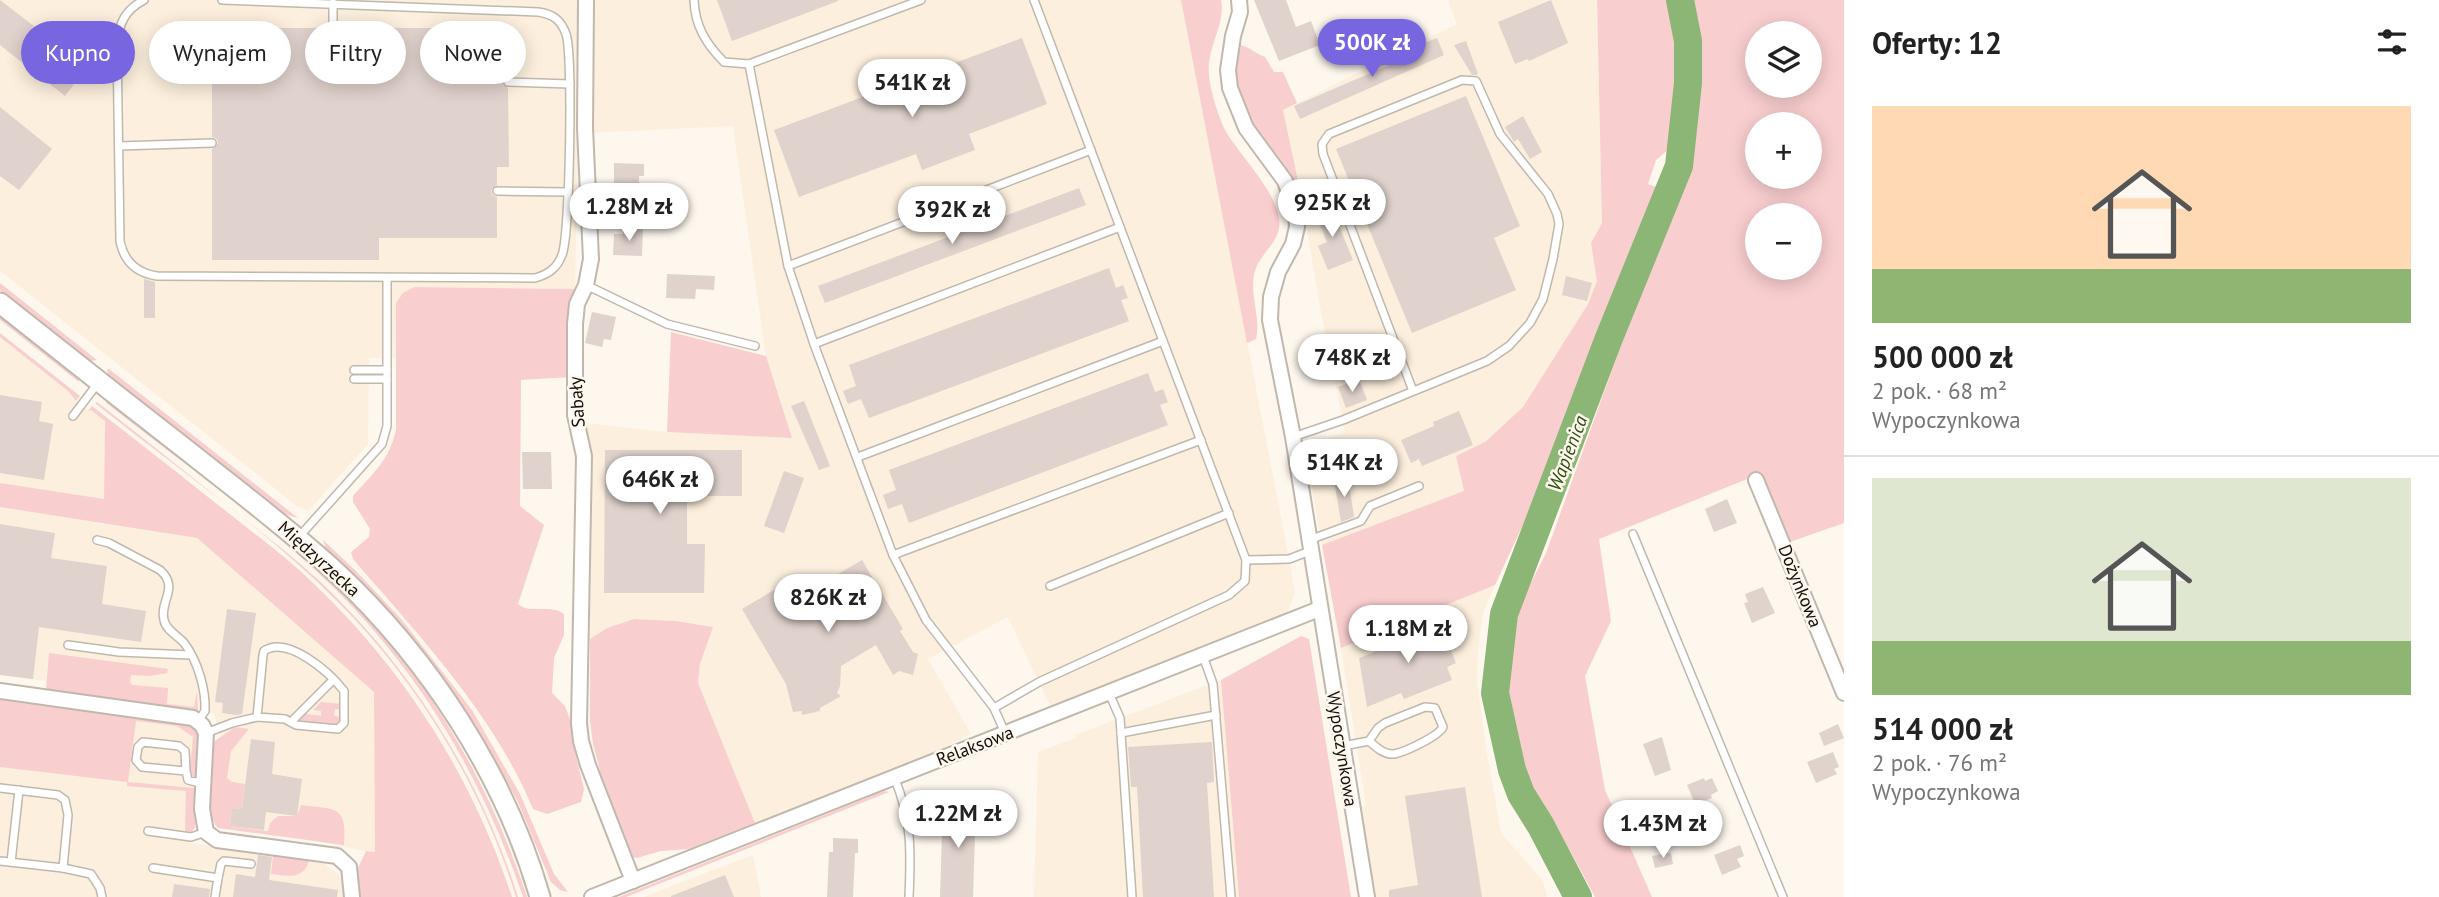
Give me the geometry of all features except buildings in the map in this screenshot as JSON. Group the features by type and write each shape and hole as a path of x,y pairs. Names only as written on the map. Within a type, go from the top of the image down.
{"main road":[{"name":"Międzyrzecka","path":"0,303 298,538 381,618 443,699 492,779 524,850 540,897"}],"street":[{"name":"Sabały","path":"586,0 585,128 591,258 586,285 577,304 575,324 575,415 583,456 579,723 588,765 633,881"},
{"name":"Wypoczynkowa","path":"1239,0 1240,12 1228,69 1230,88 1245,128 1285,181 1296,213 1297,227 1293,244 1278,272 1270,297 1270,320 1293,437 1367,897"},
{"name":"Dożynkowa","path":"1756,480 1844,693"},
{"name":"Relaksowa","path":"592,897 1319,609"},
{"path":"0,691 184,715 202,727 203,818 206,832 217,840 337,856 349,867 352,897"}],"lane":[{"path":"144,0 126,13 118,31 122,251 127,261 146,274 177,277 535,278 546,275 556,267 564,250 570,84 570,47 560,21 547,13 222,0"},
{"path":"694,0 696,22 710,48 724,62 749,64 921,0"},
{"path":"994,708 1039,682 1229,595 1245,581 1246,560 1229,513 1034,0"},
{"path":"332,21 333,3"},
{"path":"749,64 788,266 814,344 893,555 926,620 994,708 1006,734"},
{"path":"1293,437 1413,391 1487,361 1509,346 1530,323 1543,299 1559,224 1554,205 1500,134 1480,88 1476,81 1469,79 1329,134 1322,144 1323,154 1413,391"},
{"path":"526,83 570,84"},
{"path":"119,146 212,143"},
{"path":"788,266 1091,150"},
{"path":"497,191 567,192"},
{"path":"814,344 1120,227"},
{"path":"298,538 382,444 387,426 387,279"},
{"path":"586,285 667,324 755,346"},
{"path":"858,457 1163,341"},
{"path":"354,375 387,375"},
{"path":"73,416 99,381"},
{"path":"893,555 1201,440"},
{"path":"1246,560 1289,559 1309,546 1361,521 1370,506 1419,486"},
{"path":"1050,586 1229,513"},
{"path":"1633,534 1783,897"},
{"path":"97,540 160,570 166,576 169,586 164,621 184,643 200,677 206,706 202,727 257,717 285,719 338,729 342,728 345,716 345,695 342,688 297,651 267,649 263,655 257,717"},
{"path":"68,645 132,653 191,654"},
{"path":"1203,656 1213,684 1231,897"},
{"path":"291,722 333,680"},
{"path":"1110,693 1120,718 1132,897"},
{"path":"1342,746 1369,741 1378,728 1425,707 1435,708 1442,721 1442,731 1438,734 1395,754 1377,748 1369,741"},
{"path":"1121,733 1216,715"},
{"path":"186,771 142,767 136,760 138,747 143,742 179,746 186,754 188,780 204,783"},
{"path":"893,776 903,798 910,831 909,897"},
{"path":"0,788 58,795 65,800 68,815 63,868"},
{"path":"11,862 19,790"},
{"path":"148,831 191,837 206,832"},
{"path":"0,861 91,874 102,897"},
{"path":"215,897 221,864 224,861 251,864"},
{"path":"153,868 218,878"}],"shaded area":[{"path":"0,0 581,0 575,289 414,287 396,303 395,358 369,358 368,444 308,511 297,506 0,271"},
{"path":"591,0 1181,0 1295,593 1287,613 1050,706 1008,617 928,659 971,734 933,753 755,823 698,683 700,664 713,627 676,621 634,619 607,628 590,639 592,456 584,423 667,432 792,438 766,356 733,126 589,133"},
{"path":"1181,0 1221,0 1221,18 1209,64 1212,94 1229,137 1267,190 1279,216 1277,234 1254,275 1257,331 1256,339 1247,343"},
{"path":"1448,0 1597,0 1602,223 1591,243 1597,281 1588,304 1523,407 1485,442 1456,456 1464,491 1322,545 1307,449 1312,444 1345,432 1283,110 1457,24"},
{"path":"1597,0 1671,0 1680,44 1674,122 1668,150 1656,160 1648,184 1659,188 1567,430 1495,585 1341,648 1322,545 1464,491 1456,456 1485,442 1523,407 1588,304 1597,281 1591,243 1602,223"},
{"path":"1690,0 1844,0 1844,523 1787,543 1757,475 1599,539 1611,621 1585,676 1605,790 1652,897 1595,897 1553,819 1521,778 1501,695 1513,618 1546,553 1624,337 1687,179 1701,40"},
{"path":"1241,45 1265,57 1274,72 1283,72 1297,103 1283,110 1301,195 1263,146 1245,110 1235,71 1235,50"},
{"path":"0,283 97,360 87,359 5,294 0,290"},
{"path":"414,287 575,289 568,313 570,377 521,380 520,506 544,525 518,604 529,609 553,609 564,614 564,635 554,658 552,693 565,706 571,722 584,789 581,802 547,814 533,809 517,774 476,708 429,647 353,559 351,552 369,537 370,529 353,502 353,496 385,458 396,429 396,303 403,293"},
{"path":"0,315 77,376 79,382 0,320"},
{"path":"671,332 766,356 792,438 667,432"},
{"path":"0,333 80,396 76,401 68,391 0,337"},
{"path":"0,337 68,391 87,411 91,409 105,420 104,500 0,483"},
{"path":"109,369 298,518 284,514 109,377"},
{"path":"105,402 110,402 254,515 310,562 369,620 426,691 451,730 494,811 527,897 523,897 490,813 470,772 423,695 367,623 336,590 281,540"},
{"path":"95,403 166,456 227,506"},
{"path":"92,406 290,562 376,651 432,727 455,767 496,852 512,897 358,897 358,868 366,851 375,852 374,692 197,538 0,507 0,483 104,499 105,421 91,410 88,411"},
{"path":"0,507 197,538 374,692 375,853 264,830 230,826 215,741 221,736 214,713 45,688 46,681 0,675"},
{"path":"323,540 402,620 472,710 520,794 554,874 568,892 560,890 551,882 518,802 476,727 401,626 364,585 326,550"},
{"path":"282,550 327,588 369,632 422,701 446,738 487,815 518,897 485,816 444,738 394,666 367,632"},
{"path":"1495,585 1483,613 1478,649 1477,682 1486,748 1501,833 1543,881 1547,897 1376,897 1361,807 1366,805 1341,648"},
{"path":"634,619 676,621 713,627 700,664 698,683 755,823 689,849 661,851 637,858 633,857 601,774 590,721 590,639 607,628"},
{"path":"1301,636 1309,639 1351,897 1239,897 1221,680"},
{"path":"49,653 168,669 167,673 150,676 131,675 130,681 132,685 168,688 167,704 194,707 197,691 198,712 46,690"},
{"path":"1221,680 1239,897 1034,897 1038,752 1076,738 1075,735"},
{"path":"0,697 177,721 198,736 190,843 325,864 337,873 344,884 344,897 0,897"},
{"path":"0,697 181,721 196,730 199,736 198,779 193,777 190,770 193,737 177,726 136,721 128,782 194,788 197,792 195,828 191,832 185,831 186,791 127,786 127,782 0,767"},
{"path":"321,702 343,704 342,710 335,709 334,716 342,717 342,722 337,726 295,721 304,711 321,716 321,711 313,710"},
{"path":"235,727 249,729 231,751 227,778 232,782 245,784 242,809 232,808 230,826 268,831 270,823 278,816 297,816 301,805 331,809 341,816 344,845 218,828 209,810 208,799 212,743"},
{"path":"884,791 889,792 626,897 619,897"},
{"path":"753,855 761,897 644,897 708,872"},
{"path":"273,856 309,861 299,874 271,874"}],"waterway":[{"name":"Wapienica","path":"1578,897 1521,794 1512,770 1495,693 1504,614 1609,338 1679,166 1688,83 1688,41 1680,0"}]}
